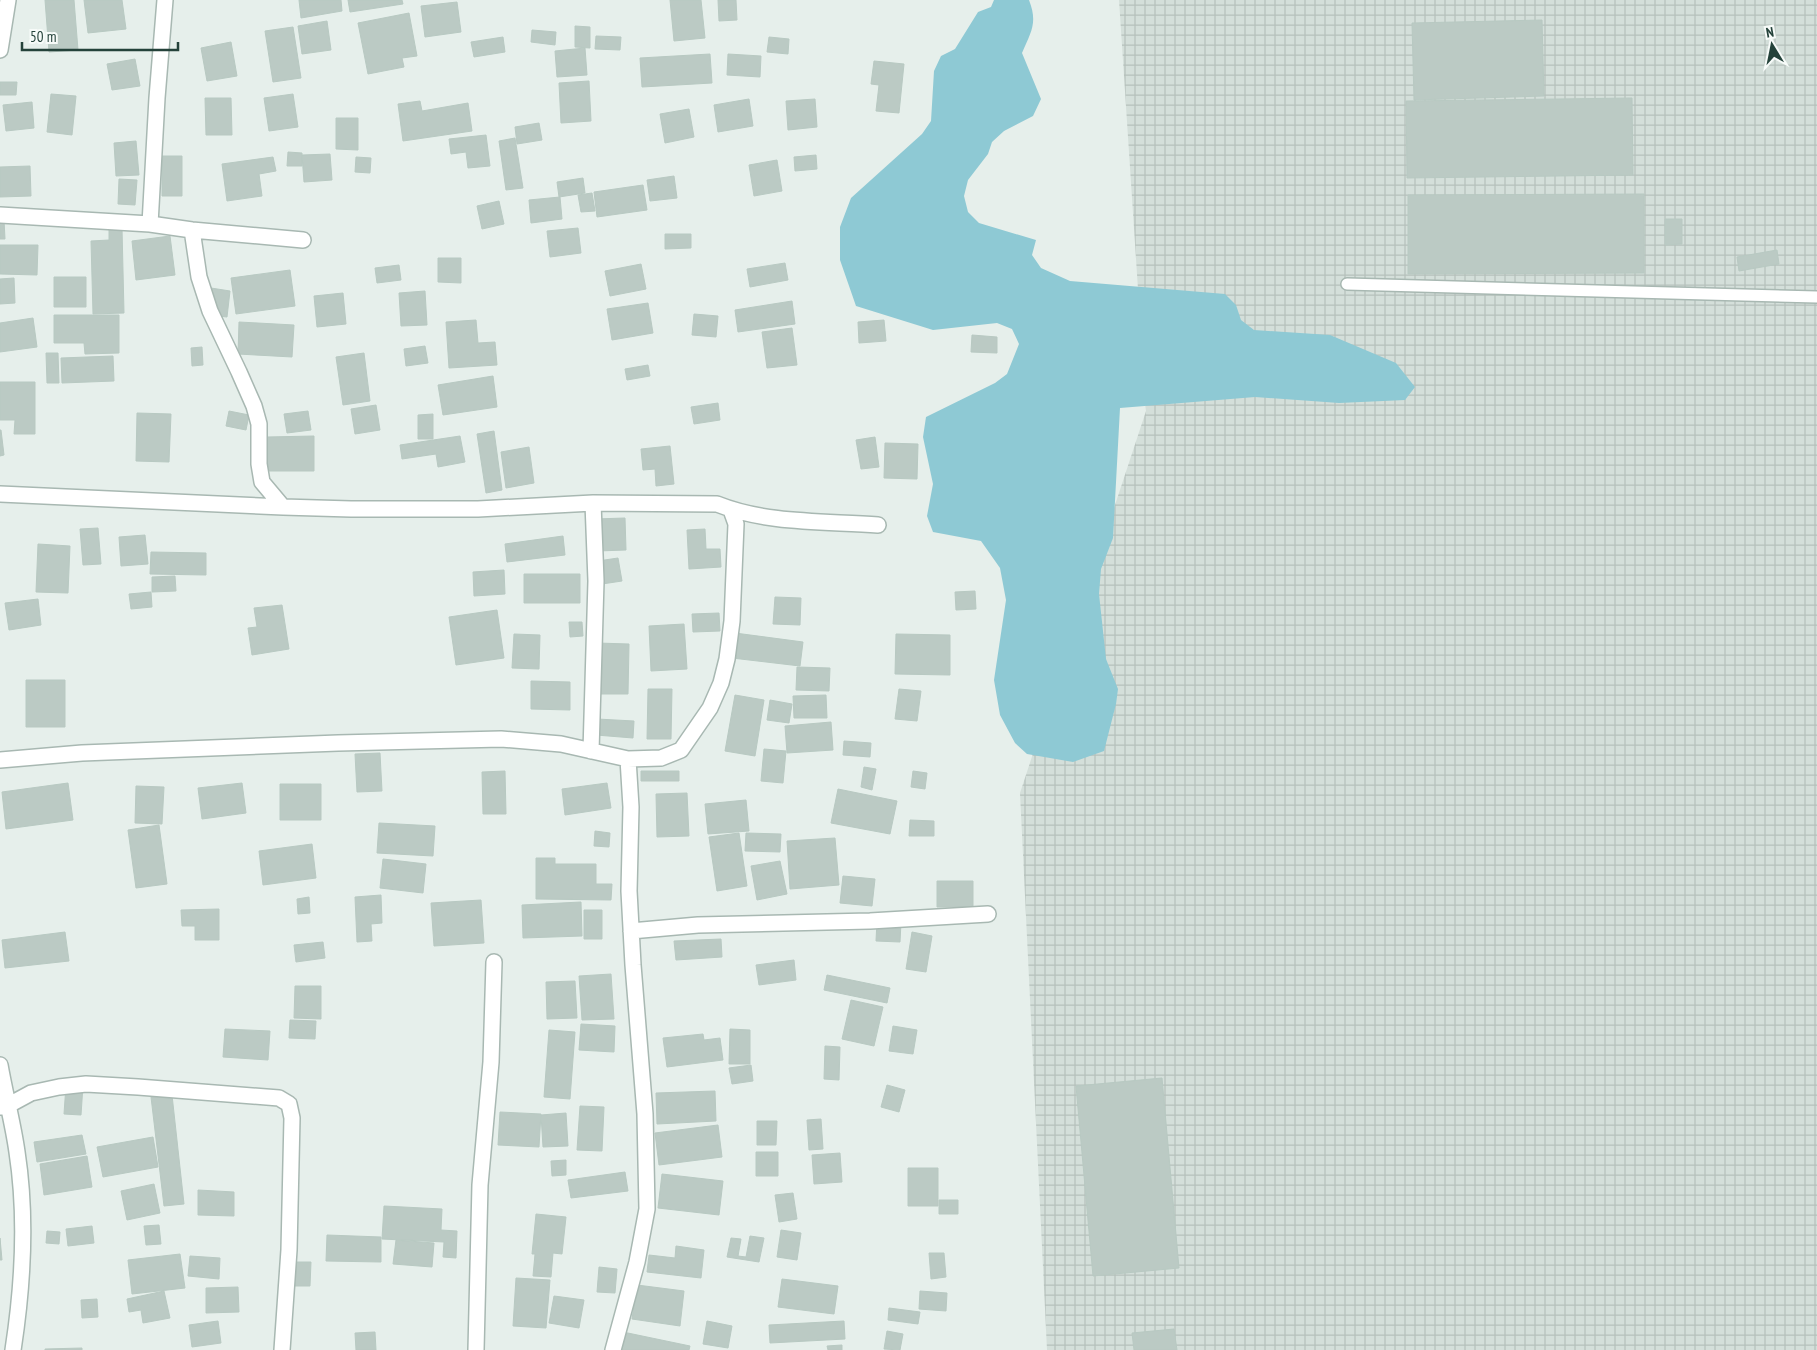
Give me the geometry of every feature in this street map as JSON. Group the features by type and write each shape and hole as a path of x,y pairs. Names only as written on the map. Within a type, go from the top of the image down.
{"street":[{"path":"0,50 8,0"},
{"path":"150,224 165,0"},
{"path":"0,215 150,224 192,230 303,240"},
{"path":"192,230 199,277 210,311 254,406 259,424 258,464 262,482 284,508"},
{"path":"0,494 284,508 478,509 593,503 716,504 731,510 766,517 878,525"},
{"path":"591,751 596,580 593,503"},
{"path":"0,760 82,753 501,739 561,744 628,759 661,758 681,750 710,708 721,683 728,659 732,621 736,524 731,510"},
{"path":"613,1350 637,1262 647,1210 645,1114 629,891 631,807 628,759"},
{"path":"631,931 698,925 870,921 988,914"},
{"path":"476,1350 480,1184 491,1062 494,962"},
{"path":"0,1065 4,1106 17,1151 22,1200 23,1248 19,1314 13,1350"},
{"path":"4,1106 32,1093 86,1084 279,1098 290,1104 292,1118 289,1250 282,1350"}],"lane":[{"path":"1347,284 1817,297"}],"shaded area":[{"path":"1119,0 1817,0 1817,1350 1047,1350 1020,793 1146,411"}],"water":[{"path":"994,0 1029,0 1033,21 1031,33 1022,53 1041,99 1033,116 1004,131 992,142 988,154 968,180 964,196 968,212 979,223 1036,240 1032,255 1041,268 1070,281 1225,294 1236,305 1241,320 1254,330 1330,335 1396,363 1415,387 1405,400 1339,403 1255,397 1120,408 1113,538 1101,569 1099,594 1106,659 1118,689 1104,751 1073,762 1027,754 1015,743 1000,715 994,680 1006,600 1000,568 981,541 933,532 927,516 933,484 923,437 926,417 995,383 1007,374 1019,344 1012,329 997,323 933,330 856,306 840,260 840,227 851,198 922,134 931,121 934,71 941,56 955,49 978,12 991,7"}],"building":[{"path":"45,0 74,0 78,50 49,52"},
{"path":"84,0 122,0 126,29 88,33"},
{"path":"299,0 341,0 342,11 301,18"},
{"path":"348,0 402,0 403,4 350,12"},
{"path":"670,0 701,0 705,38 674,41"},
{"path":"718,0 736,0 737,20 719,21"},
{"path":"457,2 461,32 425,37 421,6"},
{"path":"409,13 417,56 402,58 404,67 368,74 358,23"},
{"path":"1542,20 1544,96 1414,100 1412,23"},
{"path":"327,21 331,50 302,54 298,26"},
{"path":"575,26 590,27 590,48 575,47"},
{"path":"293,27 301,78 273,82 265,31"},
{"path":"532,30 556,32 555,45 531,42"},
{"path":"596,36 621,37 620,50 595,49"},
{"path":"503,37 505,52 474,57 471,42"},
{"path":"769,37 789,39 788,54 767,52"},
{"path":"231,42 237,76 207,81 201,48"},
{"path":"585,48 587,75 557,77 555,51"},
{"path":"710,54 712,83 642,87 640,58"},
{"path":"728,54 761,56 760,77 727,75"},
{"path":"135,59 140,86 112,90 107,64"},
{"path":"874,61 904,64 899,113 876,111 879,85 871,84"},
{"path":"589,81 591,121 561,123 559,83"},
{"path":"0,82 17,82 16,95 0,95"},
{"path":"51,94 76,96 72,135 47,132"},
{"path":"293,94 298,127 269,131 264,98"},
{"path":"205,98 231,98 232,135 206,135"},
{"path":"1632,98 1633,175 1407,178 1406,101"},
{"path":"749,99 753,126 718,132 714,105"},
{"path":"815,99 817,127 788,130 786,101"},
{"path":"420,101 422,111 468,103 472,131 403,141 398,104"},
{"path":"32,102 34,128 6,131 3,105"},
{"path":"689,109 694,137 665,143 660,114"},
{"path":"336,118 358,118 358,150 336,149"},
{"path":"539,123 542,140 517,144 515,127"},
{"path":"486,135 490,166 468,168 466,152 451,154 449,139"},
{"path":"515,138 523,188 506,190 499,141"},
{"path":"136,141 139,175 116,176 114,143"},
{"path":"288,152 302,153 302,166 287,166"},
{"path":"330,154 332,180 304,182 302,155"},
{"path":"816,155 817,169 795,171 794,157"},
{"path":"162,156 182,156 182,196 162,196"},
{"path":"273,157 276,171 259,174 262,196 227,201 222,164"},
{"path":"356,157 371,158 370,173 355,172"},
{"path":"777,160 782,191 754,196 749,165"},
{"path":"30,166 31,196 0,197 0,167"},
{"path":"674,176 677,198 650,201 647,180"},
{"path":"583,178 585,193 559,197 557,182"},
{"path":"119,179 137,180 135,205 118,204"},
{"path":"643,185 647,210 597,217 594,192"},
{"path":"592,193 595,211 581,212 578,195"},
{"path":"1644,194 1644,273 1408,274 1408,195"},
{"path":"560,197 562,219 531,223 529,200"},
{"path":"499,201 504,224 482,229 477,206"},
{"path":"1665,219 1682,219 1682,244 1665,245"},
{"path":"4,220 5,239 0,239 0,221"},
{"path":"109,228 122,228 124,313 93,314 91,241 109,240"},
{"path":"578,228 581,253 550,257 547,231"},
{"path":"665,234 691,234 691,248 665,249"},
{"path":"170,236 175,275 136,280 132,241"},
{"path":"0,245 38,245 37,275 0,274"},
{"path":"1777,250 1779,264 1739,271 1737,257"},
{"path":"438,258 461,258 461,283 438,282"},
{"path":"785,263 788,280 750,287 747,269"},
{"path":"641,264 646,289 610,296 605,271"},
{"path":"399,265 401,280 377,283 375,268"},
{"path":"290,270 295,306 236,314 231,278"},
{"path":"54,277 86,277 86,307 54,307"},
{"path":"14,278 15,303 0,304 0,279"},
{"path":"211,288 230,291 227,317 208,315"},
{"path":"425,291 427,325 401,326 399,293"},
{"path":"343,293 346,324 317,327 314,296"},
{"path":"792,301 795,324 738,332 735,310"},
{"path":"648,303 653,333 612,340 607,309"},
{"path":"694,314 718,316 716,337 692,335"},
{"path":"54,315 119,315 119,353 85,354 84,343 54,343"},
{"path":"33,318 37,347 0,352 0,323"},
{"path":"476,320 478,343 495,342 497,365 449,368 446,322"},
{"path":"884,320 886,341 859,343 858,322"},
{"path":"239,322 294,325 292,357 238,354"},
{"path":"792,328 797,365 767,368 762,332"},
{"path":"972,335 997,337 997,353 971,352"},
{"path":"425,346 428,363 406,366 404,349"},
{"path":"202,347 203,365 192,366 191,348"},
{"path":"46,353 58,353 59,383 47,383"},
{"path":"364,353 370,401 343,405 336,357"},
{"path":"113,356 114,381 62,383 61,358"},
{"path":"648,365 650,376 627,380 625,369"},
{"path":"493,376 497,407 443,415 438,385"},
{"path":"0,382 35,382 35,434 14,434 15,420 0,420"},
{"path":"718,403 720,420 694,424 691,407"},
{"path":"376,405 380,430 355,434 351,409"},
{"path":"229,411 249,415 246,430 226,426"},
{"path":"308,411 311,430 287,433 284,414"},
{"path":"137,413 171,414 169,462 136,461"},
{"path":"433,414 433,439 418,439 418,415"},
{"path":"0,430 4,455 0,456"},
{"path":"494,431 502,490 486,493 477,434"},
{"path":"314,436 314,471 267,471 267,437"},
{"path":"460,436 465,462 438,467 436,454 402,459 400,445"},
{"path":"875,437 879,467 861,469 856,440"},
{"path":"885,443 918,444 917,479 884,478"},
{"path":"670,446 674,484 656,486 655,469 643,470 641,449"},
{"path":"529,447 534,483 506,488 501,452"},
{"path":"625,518 626,550 597,551 595,519"},
{"path":"98,528 101,564 83,565 80,529"},
{"path":"705,529 706,549 720,549 721,567 689,569 687,530"},
{"path":"145,535 148,564 121,566 119,537"},
{"path":"563,536 565,555 507,562 505,544"},
{"path":"38,544 70,546 68,593 36,592"},
{"path":"151,552 206,553 206,575 150,574"},
{"path":"618,558 622,581 602,584 598,561"},
{"path":"504,570 505,594 474,596 473,572"},
{"path":"524,574 580,574 580,603 524,603"},
{"path":"175,576 176,591 152,592 152,577"},
{"path":"975,591 976,609 956,610 955,592"},
{"path":"151,592 152,607 131,609 129,594"},
{"path":"775,597 801,598 800,625 773,624"},
{"path":"38,599 41,625 9,630 5,603"},
{"path":"282,605 289,649 252,655 248,628 257,627 254,608"},
{"path":"497,610 504,658 456,665 449,617"},
{"path":"719,613 720,631 693,632 692,614"},
{"path":"569,622 582,622 583,636 570,637"},
{"path":"684,624 687,669 651,671 649,626"},
{"path":"735,633 803,642 800,666 732,658"},
{"path":"514,634 540,635 539,669 512,668"},
{"path":"896,634 950,635 950,675 895,674"},
{"path":"597,643 629,644 628,694 596,694"},
{"path":"797,667 830,668 829,691 796,690"},
{"path":"26,680 65,680 65,727 26,727"},
{"path":"531,681 570,682 570,710 531,709"},
{"path":"648,689 672,689 671,739 647,739"},
{"path":"899,689 921,691 917,721 895,719"},
{"path":"735,695 764,700 755,756 725,751"},
{"path":"826,695 827,718 794,718 793,696"},
{"path":"770,700 792,704 789,723 767,720"},
{"path":"597,719 634,721 633,738 596,735"},
{"path":"831,722 833,750 787,753 785,726"},
{"path":"844,741 871,743 870,757 843,755"},
{"path":"764,749 786,751 783,783 761,781"},
{"path":"380,753 382,791 357,792 355,754"},
{"path":"864,767 876,769 872,790 861,787"},
{"path":"505,771 506,814 483,814 482,772"},
{"path":"641,771 679,771 679,781 641,781"},
{"path":"913,771 927,773 925,789 911,787"},
{"path":"68,783 73,820 6,829 2,792"},
{"path":"242,783 246,813 202,819 198,788"},
{"path":"607,783 611,808 565,815 562,789"},
{"path":"280,784 321,784 321,820 280,820"},
{"path":"136,786 164,787 162,824 135,823"},
{"path":"838,789 897,801 890,834 831,823"},
{"path":"687,793 689,836 657,837 656,794"},
{"path":"746,800 749,831 708,834 705,804"},
{"path":"910,820 934,821 934,836 909,836"},
{"path":"379,823 435,826 433,856 377,853"},
{"path":"159,825 167,884 136,888 128,830"},
{"path":"595,831 610,833 609,847 594,846"},
{"path":"739,833 747,886 717,891 709,837"},
{"path":"746,833 781,834 780,852 745,851"},
{"path":"835,838 839,885 790,889 787,841"},
{"path":"312,844 316,878 263,885 259,851"},
{"path":"536,858 555,858 555,864 596,864 596,884 612,884 611,900 536,899"},
{"path":"383,859 426,864 423,893 380,888"},
{"path":"780,861 787,894 757,900 751,866"},
{"path":"843,876 875,879 872,906 840,903"},
{"path":"937,881 973,881 973,907 937,907"},
{"path":"381,895 382,923 371,924 372,941 357,942 355,897"},
{"path":"309,897 310,913 298,914 297,899"},
{"path":"481,900 484,943 434,946 431,903"},
{"path":"581,902 582,936 523,938 522,905"},
{"path":"219,909 219,940 195,940 195,926 182,926 181,910"},
{"path":"584,910 602,910 602,939 584,939"},
{"path":"877,921 901,922 900,942 876,941"},
{"path":"65,932 69,961 5,968 2,940"},
{"path":"912,932 932,936 926,972 906,969"},
{"path":"721,939 722,957 676,960 674,941"},
{"path":"323,942 325,958 296,962 294,945"},
{"path":"794,960 796,980 759,985 756,965"},
{"path":"611,974 614,1019 582,1020 579,976"},
{"path":"827,975 890,988 887,1003 824,990"},
{"path":"575,981 577,1018 547,1019 546,982"},
{"path":"295,986 321,986 321,1019 294,1018"},
{"path":"851,1000 883,1007 874,1046 842,1039"},
{"path":"290,1020 316,1021 315,1039 289,1038"},
{"path":"581,1024 615,1026 614,1052 579,1050"},
{"path":"893,1026 917,1030 913,1054 889,1051"},
{"path":"225,1029 270,1031 268,1060 223,1057"},
{"path":"730,1029 750,1030 750,1064 729,1064"},
{"path":"549,1030 575,1032 570,1099 544,1097"},
{"path":"703,1034 704,1040 720,1038 723,1060 667,1067 663,1038"},
{"path":"825,1046 840,1047 839,1080 824,1079"},
{"path":"751,1065 753,1081 732,1084 729,1068"},
{"path":"1162,1078 1179,1268 1093,1276 1076,1086"},
{"path":"66,1085 83,1085 81,1115 64,1114"},
{"path":"887,1085 905,1090 899,1112 881,1107"},
{"path":"715,1091 716,1121 657,1124 656,1093"},
{"path":"172,1095 184,1204 164,1206 151,1097"},
{"path":"580,1106 604,1107 602,1151 577,1150"},
{"path":"500,1112 541,1114 539,1147 498,1145"},
{"path":"566,1113 568,1146 543,1147 541,1115"},
{"path":"821,1119 823,1149 809,1150 807,1120"},
{"path":"757,1121 777,1121 776,1145 757,1145"},
{"path":"718,1125 722,1157 659,1165 655,1133"},
{"path":"82,1135 86,1154 37,1162 34,1142"},
{"path":"153,1137 158,1167 103,1177 97,1147"},
{"path":"756,1152 778,1152 778,1176 756,1176"},
{"path":"840,1153 842,1182 814,1184 812,1155"},
{"path":"87,1156 92,1187 44,1195 40,1164"},
{"path":"566,1160 566,1175 552,1176 551,1161"},
{"path":"908,1168 938,1168 938,1206 908,1206"},
{"path":"625,1172 628,1191 571,1198 568,1180"},
{"path":"662,1174 723,1181 719,1215 658,1208"},
{"path":"154,1184 160,1213 127,1220 121,1191"},
{"path":"198,1190 234,1192 234,1216 198,1215"},
{"path":"793,1193 797,1219 779,1222 775,1195"},
{"path":"939,1200 958,1200 958,1214 939,1214"},
{"path":"384,1206 442,1209 441,1230 457,1231 456,1258 443,1257 444,1242 382,1239"},
{"path":"536,1214 566,1217 562,1254 553,1253 551,1277 533,1276 535,1254 532,1254"},
{"path":"159,1225 161,1244 146,1245 144,1226"},
{"path":"92,1226 94,1243 68,1246 66,1229"},
{"path":"781,1230 801,1233 797,1260 777,1257"},
{"path":"47,1231 60,1232 59,1244 46,1243"},
{"path":"327,1235 381,1237 381,1262 326,1261"},
{"path":"750,1236 764,1238 759,1262 727,1257 731,1238 741,1239 738,1256 746,1257"},
{"path":"0,1238 2,1260 0,1260"},
{"path":"396,1240 434,1243 432,1267 393,1264"},
{"path":"676,1246 704,1250 701,1278 647,1272 649,1255 675,1258"},
{"path":"929,1253 944,1253 946,1277 931,1279"},
{"path":"180,1254 185,1288 132,1294 128,1260"},
{"path":"190,1256 220,1258 219,1279 188,1276"},
{"path":"296,1262 311,1262 310,1286 295,1286"},
{"path":"599,1267 617,1269 615,1293 597,1292"},
{"path":"516,1278 550,1280 546,1328 513,1326"},
{"path":"782,1279 838,1286 834,1314 778,1307"},
{"path":"637,1285 684,1291 680,1326 632,1319"},
{"path":"238,1287 239,1312 206,1313 206,1288"},
{"path":"164,1291 170,1318 143,1323 141,1310 129,1312 127,1299"},
{"path":"920,1291 947,1293 946,1311 919,1309"},
{"path":"554,1296 584,1300 579,1328 549,1323"},
{"path":"97,1299 98,1317 82,1318 81,1300"},
{"path":"889,1308 920,1312 918,1324 888,1320"},
{"path":"218,1321 221,1343 192,1347 189,1325"},
{"path":"707,1321 732,1326 728,1348 703,1344"},
{"path":"844,1321 845,1339 770,1343 769,1325"},
{"path":"1174,1329 1177,1350 1134,1350 1132,1333"},
{"path":"887,1331 903,1334 900,1350 884,1349"},
{"path":"375,1332 376,1350 356,1350 355,1333"},
{"path":"623,1332 690,1346 689,1350 619,1350"},
{"path":"842,1345 842,1350 828,1350 827,1346"},
{"path":"82,1348 82,1350 45,1350 45,1349"}]}
